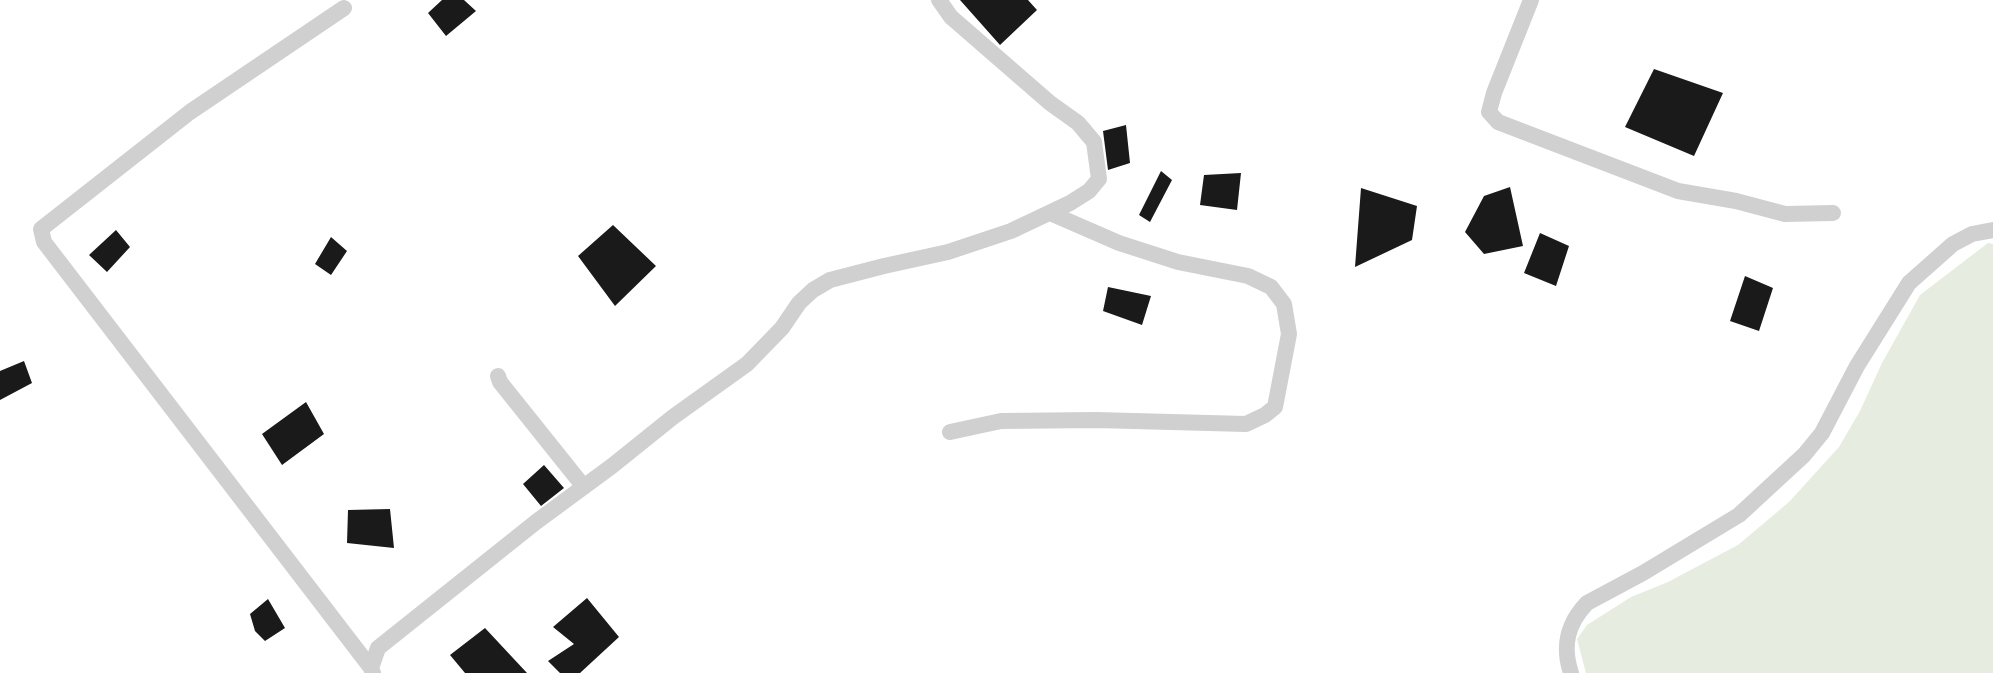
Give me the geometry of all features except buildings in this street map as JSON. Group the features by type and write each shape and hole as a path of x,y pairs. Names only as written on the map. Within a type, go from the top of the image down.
{"street":[{"path":"372,670 378,648 472,572 673,417 747,364 782,328 799,303 813,290 830,280 948,252 1011,232 1050,213 1089,191 1099,179 1094,142 1078,123 1050,103 951,17 939,0"},
{"path":"1531,0 1494,93 1490,112 1498,122 1678,191 1736,201 1785,214 1833,213"},
{"path":"344,8 190,112 41,229 44,242 372,670"},
{"path":"950,432 1001,421 1096,420 1246,424 1265,415 1275,407 1289,334 1284,304 1272,287 1248,276 1178,262 1119,243 1050,213"},
{"path":"1571,673 1567,661 1566,644 1568,632 1573,620 1587,603 1644,573 1739,515 1804,455 1822,433 1857,366 1909,283 1953,244 1972,234 1993,230"},
{"path":"498,376 500,382 584,487"}],"shaded area":[{"path":"1988,243 1993,244 1993,673 1586,673 1577,639 1587,625 1631,597 1668,582 1738,545 1789,502 1839,447 1860,411 1882,363 1920,295"}]}
